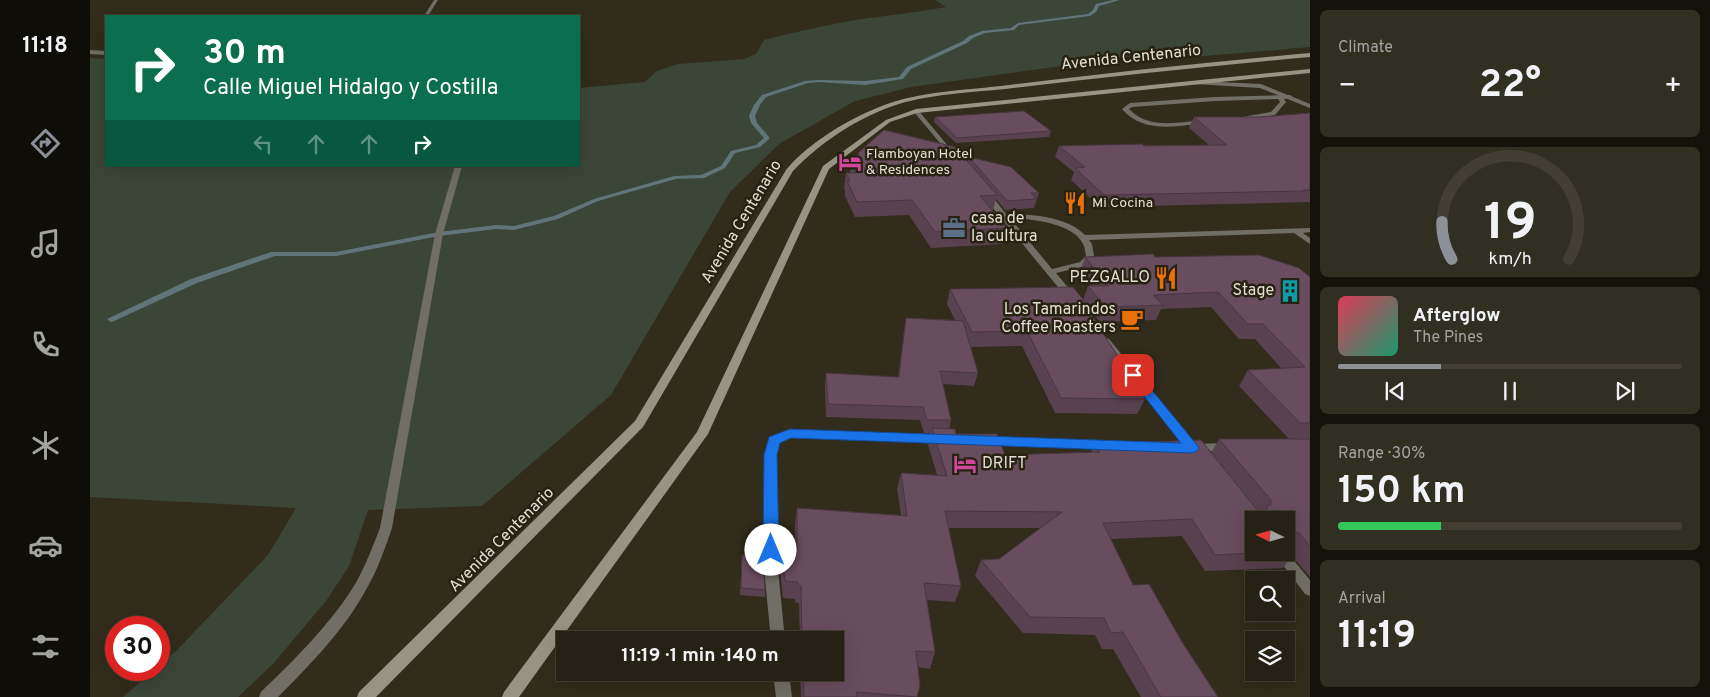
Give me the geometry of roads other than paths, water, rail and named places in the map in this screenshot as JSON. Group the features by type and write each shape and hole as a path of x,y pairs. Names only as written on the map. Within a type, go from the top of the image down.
{"main road":[{"name":"Avenida Centenario","path":"365,697 639,424 790,170 814,148 869,114 888,106 914,99 1066,79 1310,55"},
{"name":"Avenida Centenario","path":"510,697 702,434 826,168 888,121 916,111 1310,71"}],"street":[{"path":"427,15 436,0"},
{"path":"90,52 105,53"},
{"path":"1193,83 1253,84 1271,88 1310,106"},
{"path":"1211,121 1154,124 1135,118 1125,109 1126,106 1130,105 1216,98 1290,97"},
{"path":"1228,120 1273,114 1283,102 1280,98"},
{"path":"916,111 960,163"},
{"path":"267,697 323,638 358,591 373,561 386,528 440,234 459,167"},
{"path":"978,185 1075,302"},
{"path":"1004,216 1036,217 1054,222 1071,229 1083,238 1090,247 1090,256 1083,264 1051,272"},
{"path":"1083,238 1310,230"},
{"path":"1296,231 1310,242"},
{"path":"1100,333 1195,452"},
{"path":"777,631 771,569 770,455 774,440 790,434 956,440"},
{"path":"976,440 1123,446"},
{"path":"1172,447 1195,452 1241,447"},
{"path":"1286,561 1310,590"},
{"path":"782,681 784,697"}],"waterway":[{"path":"111,319 194,281 274,254 336,254 439,234 496,227 514,228 556,218 596,200 676,177 702,177 723,167 733,152 758,146 767,138 754,123 752,116 764,96 807,82 865,83 901,78 909,68 984,32 1012,29 1018,24 1089,15 1095,11 1097,5 1118,0"}],"place":[{"name":"Flamboyan Hotel & Residences","path":"850,162"},
{"name":"Mi Cocina","path":"1075,203"},
{"name":"casa de la cultura","path":"954,228"},
{"name":"PEZGALLO","path":"1166,278"},
{"name":"Stage","path":"1290,291"},
{"name":"Los Tamarindos Coffee Roasters","path":"1132,319"},
{"name":"DRIFT","path":"965,464"}]}
